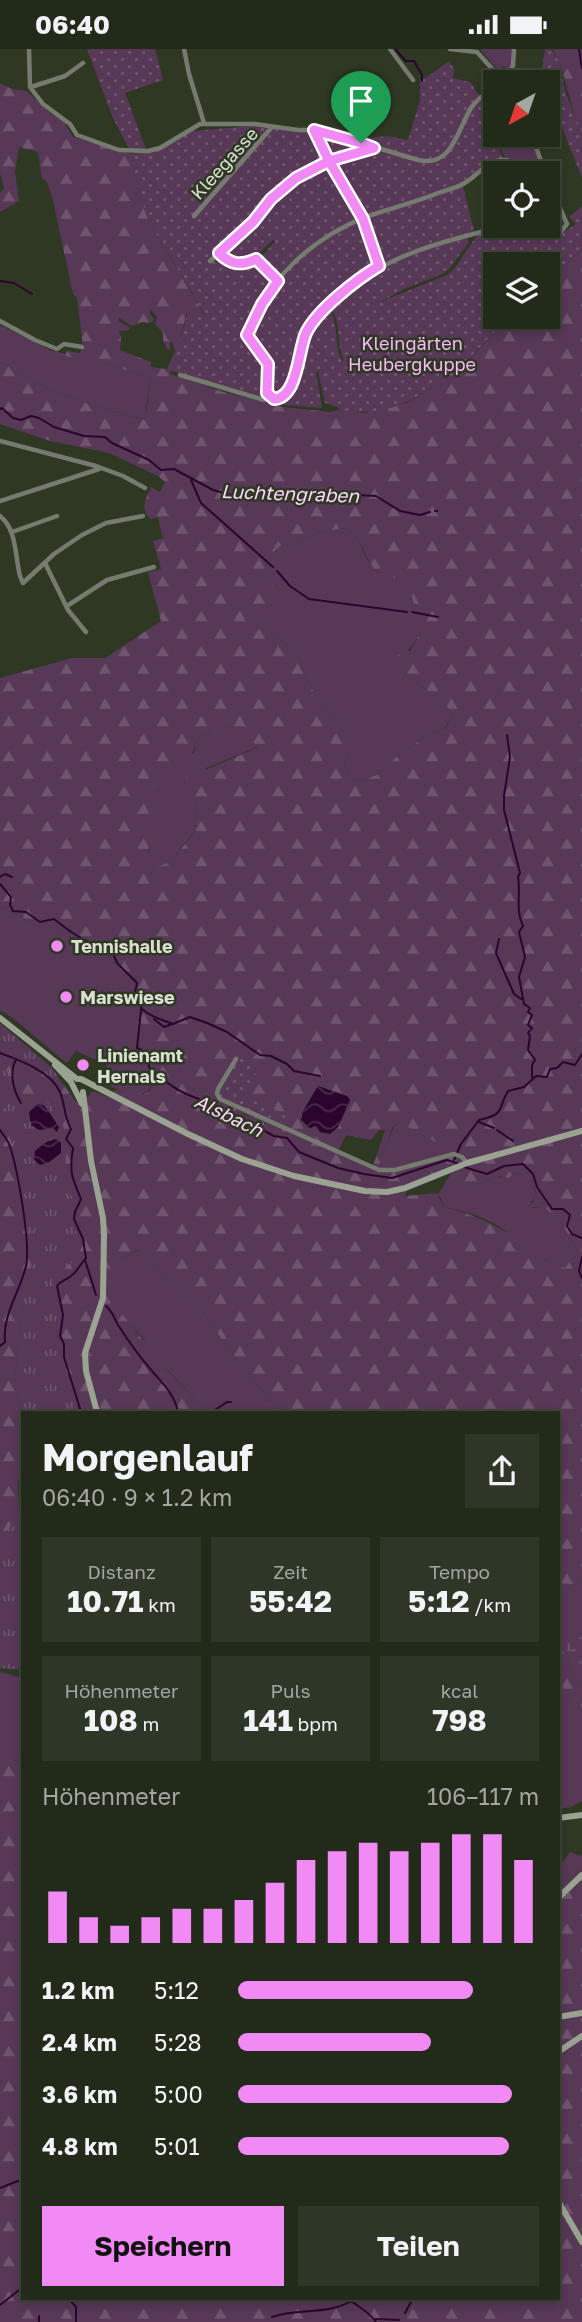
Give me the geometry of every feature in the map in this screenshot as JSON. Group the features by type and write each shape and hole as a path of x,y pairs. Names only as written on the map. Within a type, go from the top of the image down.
{"main road":[{"path":"0,1018 83,1089 93,1174 103,1218 102,1302 85,1353 86,1371 97,1411"},
{"path":"75,1081 83,1089 99,1089 242,1159 324,1183 365,1191 387,1192 413,1186 466,1163 582,1131"},
{"path":"560,1818 582,1815"},
{"path":"560,1896 582,1875"},
{"path":"560,2017 582,2013"},
{"path":"560,2051 582,2036"},
{"path":"560,2204 582,2242"}],"street":[{"path":"29,49 30,87 43,104 71,124 76,135 119,150 156,149 204,123 255,124 314,130 423,162 442,158 473,105 483,96"},
{"path":"184,49 204,123"},
{"path":"390,49 413,80"},
{"path":"450,49 472,49 482,56 493,70"},
{"path":"510,70 514,49"},
{"path":"30,87 65,76 83,63"},
{"name":"Kleegasse","path":"194,216 272,127"},
{"path":"314,130 363,219 379,266"},
{"path":"210,261 296,178 329,161 374,148"},
{"path":"270,397 267,393 268,364 247,335 262,304 294,262 328,236 363,219 463,184 483,170"},
{"path":"560,205 567,219 567,226 560,233"},
{"path":"180,375 264,400 270,397 280,399 292,384 305,335 313,323 353,283 379,266 434,245 483,232"},
{"path":"219,253 229,262 237,264 256,259 278,281"},
{"path":"0,321 57,349 64,344 82,347"},
{"path":"0,441 102,468 145,488"},
{"path":"0,501 102,468"},
{"path":"0,516 12,532 23,583 66,545 93,529 115,521 143,516"},
{"path":"12,532 57,516"},
{"path":"45,563 67,606 86,632"},
{"path":"67,606 107,580 154,567"},
{"path":"236,1059 216,1094 220,1099 310,1137 373,1168 395,1170 456,1155 466,1163"}],"green space":[{"path":"87,49 155,49 163,80 125,93 146,149 129,149 112,116"},
{"path":"480,49 513,49 509,70 504,66 497,70"},
{"path":"545,49 551,49 559,61 566,94 582,134 582,178 560,122 560,70 542,70"},
{"path":"553,49 582,49 582,134 562,69"},
{"name":"Kleingärten Heubergkuppe","path":"449,61 454,69 453,78 470,82 483,101 483,147 498,147 504,159 483,161 483,166 462,182 474,231 466,234 469,242 449,269 380,302 447,275 478,234 483,233 483,238 560,238 560,235 576,224 569,217 582,206 582,249 560,270 560,252 483,252 483,329 497,329 449,381 447,379 395,407 370,411 339,410 338,407 325,403 318,371 322,408 284,405 280,397 271,396 270,361 249,334 266,300 289,271 287,268 277,278 259,260 274,239 253,259 275,281 256,310 246,334 248,343 265,366 266,398 236,392 170,370 188,313 206,317 148,219 139,193 131,154 157,150 192,131 252,126 319,132 358,144 360,139 388,136 408,140 420,100 420,80","holes":["328,304 336,317 344,360 342,361 339,355 334,321 329,309 310,329 299,366 295,366 302,339"]},
{"path":"0,83 12,89 27,91 51,114 63,120 73,137 131,154 139,193 148,219 206,318 187,313 170,374 224,392 284,407 330,412 339,410 368,413 367,410 407,403 466,364 497,329 560,329 560,270 582,249 582,1579 560,1596 560,1411 280,1411 236,1360 198,1305 139,1250 117,1260 117,1301 122,1314 169,1372 198,1402 213,1411 48,1411 23,1300 14,1385 23,1411 21,1474 17,1472 18,1507 12,1524 0,1537 0,1023 51,1067 76,1102 86,1099 92,1091 111,1098 115,1090 143,1094 149,1092 153,1084 149,1077 142,1074 143,1059 131,1056 132,979 115,964 108,948 76,942 51,927 41,927 0,906 0,678 72,658 105,658 161,621 148,572 161,569 153,541 163,538 158,517 151,519 144,508 151,487 160,492 165,482 158,476 109,453 50,441 0,424 0,362 48,389 97,407 145,420 151,378 106,364 65,356 67,351 79,353 83,347 77,298 73,294 52,196 47,182 42,178 38,152 19,147 15,172 19,201 0,212 0,193 4,189 0,173","holes":["151,310 157,317 155,324 163,333 167,349 170,350 172,342 175,351 167,369 151,367 151,362 120,350 119,331 130,328 119,321 119,318 132,326 142,322 151,323 154,319 149,312","346,528 358,539 377,572 389,577 423,580 424,588 416,588 411,593 415,608 424,604 429,610 426,617 416,612 412,616 411,624 420,633 410,651 402,650 397,658 410,659 412,665 399,665 399,669 446,705 453,716 446,728 431,733 397,756 379,774 361,781 352,778 344,763 351,751 361,751 365,736 353,732 324,708 308,682 295,651 277,638 258,610 277,601 272,581 264,569 273,562 275,551 280,546 291,545 320,532","233,726 259,747 184,779 195,799 196,831 170,862 151,869 145,860 150,845 151,822 143,801 163,785 166,769 187,758 194,750 198,738 221,727","318,1086 347,1096 350,1100 338,1127 330,1134 315,1126 306,1126 303,1111","248,1087 244,1097 291,1117 284,1134 234,1110","400,1123 446,1147 447,1153 399,1167 379,1167 393,1126","379,1130 385,1130 372,1169 337,1154 346,1135 371,1140","451,1173 439,1193 404,1196 407,1191","514,1173 519,1174 520,1182 524,1185 531,1180 537,1194 530,1207 545,1208 561,1222 577,1250 565,1268 515,1243 516,1239 490,1223 444,1207 438,1196 450,1183 454,1188 475,1186 497,1176 509,1178"]},
{"path":"500,147 534,147 539,161 511,161 506,159"},
{"path":"0,325 50,350 151,378 146,420 97,407 48,389 0,362"},
{"path":"346,528 356,537 370,564 375,568 387,574 424,580 424,604 429,610 414,643 398,657 410,659 412,665 399,669 446,705 453,716 445,728 431,733 397,756 379,774 361,781 352,778 344,763 351,751 353,732 324,708 308,682 295,651 277,638 257,609 273,605 272,581 263,569 280,546 291,545 320,532"},
{"path":"233,726 260,746 206,768 195,799 196,830 170,862 151,869 144,860 150,848 142,801 160,790 166,769 194,752 198,738 216,727"},
{"name":"Marswiese","path":"0,906 41,927 51,927 76,942 108,948 115,964 132,978 131,1056 143,1059 142,1074 152,1081 150,1089 145,1093 129,1093 98,1080 107,1065 76,1051 68,1062 65,1062 0,1010"},
{"path":"0,1023 58,1075 57,1084 33,1065 3,1052 9,1079 21,1103 44,1098 61,1121 66,1135 65,1164 80,1258 68,1265 52,1283 76,1411 23,1411 14,1385 23,1300 33,1260 0,1081"},
{"path":"239,1052 260,1064 245,1097 292,1117 284,1135 253,1121 247,1115 210,1102"},
{"path":"400,1123 447,1147 448,1153 399,1167 378,1167 394,1126"},
{"path":"515,1173 520,1175 525,1184 531,1180 537,1195 531,1202 532,1208 545,1208 561,1222 577,1250 565,1268 528,1251 505,1231 484,1218 444,1207 437,1195 450,1182 475,1186 497,1176 501,1178"},
{"path":"140,1250 198,1305 236,1360 280,1411 212,1411 198,1402 149,1350 143,1338 122,1315 117,1302 117,1260"},
{"path":"15,1471 21,1474 21,1670 0,1668 0,1537 10,1526 17,1511 19,1480 13,1476"},
{"path":"582,1579 582,1685 578,1684 560,1645 560,1596"},
{"path":"582,1636 582,1679 561,1637"},
{"path":"560,1645 578,1684 582,1685 582,1708 563,1688 560,1679"},
{"path":"0,1672 21,1677 21,1758 9,1762 0,1761"},
{"path":"560,1682 568,1696 582,1708 582,1801 560,1809"},
{"path":"21,1758 21,2300 560,2300 560,1889 582,1870 582,2322 0,2322 0,1761 16,1761"},
{"path":"570,1852 580,1856 582,1854 582,1870 560,1889 560,1865"}],"water":[{"path":"318,1086 347,1096 350,1100 338,1127 330,1134 320,1132 316,1126 310,1128 301,1120 303,1111"},
{"path":"38,1104 45,1106 59,1127 57,1132 53,1128 39,1130 31,1125 29,1112"},
{"path":"56,1139 61,1143 61,1153 48,1163 40,1165 34,1160 35,1151 46,1142"}],"waterway":[{"path":"395,49 406,61 414,61 422,75 422,81"},
{"path":"579,49 582,68"},
{"path":"0,281 14,283 32,294"},
{"name":"Luchtengraben","path":"0,409 13,418 21,420 31,416 54,427 84,436 105,437 149,460 161,470 174,469 213,490 231,495 269,489 376,496 400,511 420,515 430,512"},
{"path":"191,480 201,503 273,567"},
{"path":"277,571 290,586 309,599 407,612"},
{"path":"412,612 438,617"},
{"path":"507,735 510,757 504,810 520,873 519,908 523,926 519,932 525,957 519,977 524,1004 530,1008 528,1012 532,1015 528,1025 532,1028 528,1033 528,1050 535,1060 532,1077"},
{"path":"0,877 5,874 12,877"},
{"name":"Alsbach","path":"0,884 11,897 10,905 13,911 26,912 40,922 54,919 88,942 110,946 117,963 137,983 134,997 142,1001 137,1048 149,1053 149,1067 172,1086 199,1099 202,1107 243,1117 250,1130 261,1129 274,1136 287,1138 299,1152 338,1168 364,1174 392,1178 447,1160 459,1164"},
{"path":"499,939 496,953 514,994 523,998"},
{"path":"142,1009 173,1024 190,1017 207,1023 227,1032 260,1055 271,1056 287,1064 294,1071 320,1076"},
{"path":"154,1019 164,1027 172,1024"},
{"path":"0,1053 34,1067 50,1078 60,1092 71,1129 66,1139 73,1148 72,1175 81,1199 74,1219 83,1239 86,1258 73,1274 57,1286 63,1315 60,1336 81,1411"},
{"path":"454,1160 461,1144 479,1120 493,1116 500,1110 508,1091 524,1087 536,1076 547,1077 550,1069 557,1068 563,1062 575,1065 582,1054"},
{"path":"16,1059 13,1081 21,1103"},
{"path":"479,1122 494,1128"},
{"path":"0,1130 9,1144 16,1169 27,1255 23,1276 6,1322 5,1342 0,1346"},
{"path":"497,1130 513,1141"},
{"name":"Alsbach","path":"464,1167 487,1174 504,1166 523,1164 533,1174 537,1187 552,1209 563,1209 570,1215 567,1226 572,1234 582,1238"},
{"name":"Alsbach","path":"582,1257 579,1271 582,1278"},
{"path":"85,1260 96,1295"},
{"path":"106,1306 135,1350 168,1390 178,1411"},
{"path":"214,1411 231,1402"},
{"path":"0,2188 21,2180"},
{"path":"0,2305 21,2289"},
{"path":"70,2300 76,2307 76,2322"},
{"path":"351,2300 376,2322"},
{"path":"405,2313 412,2300"},
{"path":"272,2317 333,2308 351,2301"},
{"path":"39,2316 39,2322"},
{"path":"376,2319 399,2320"}],"place":[{"name":"Tennishalle","path":"57,946"},
{"name":"Marswiese","path":"66,997"},
{"name":"Linienamt Hernals","path":"83,1065"}],"route":[{"path":"361,143 314,130 329,161 344,189 363,219 379,266 353,283 313,323 305,335 292,384 280,399 274,399 267,393 268,364 247,335 262,304 278,281 256,259 237,264 229,262 219,253 253,222 271,199 296,178 329,161 374,148 361,143"}]}
